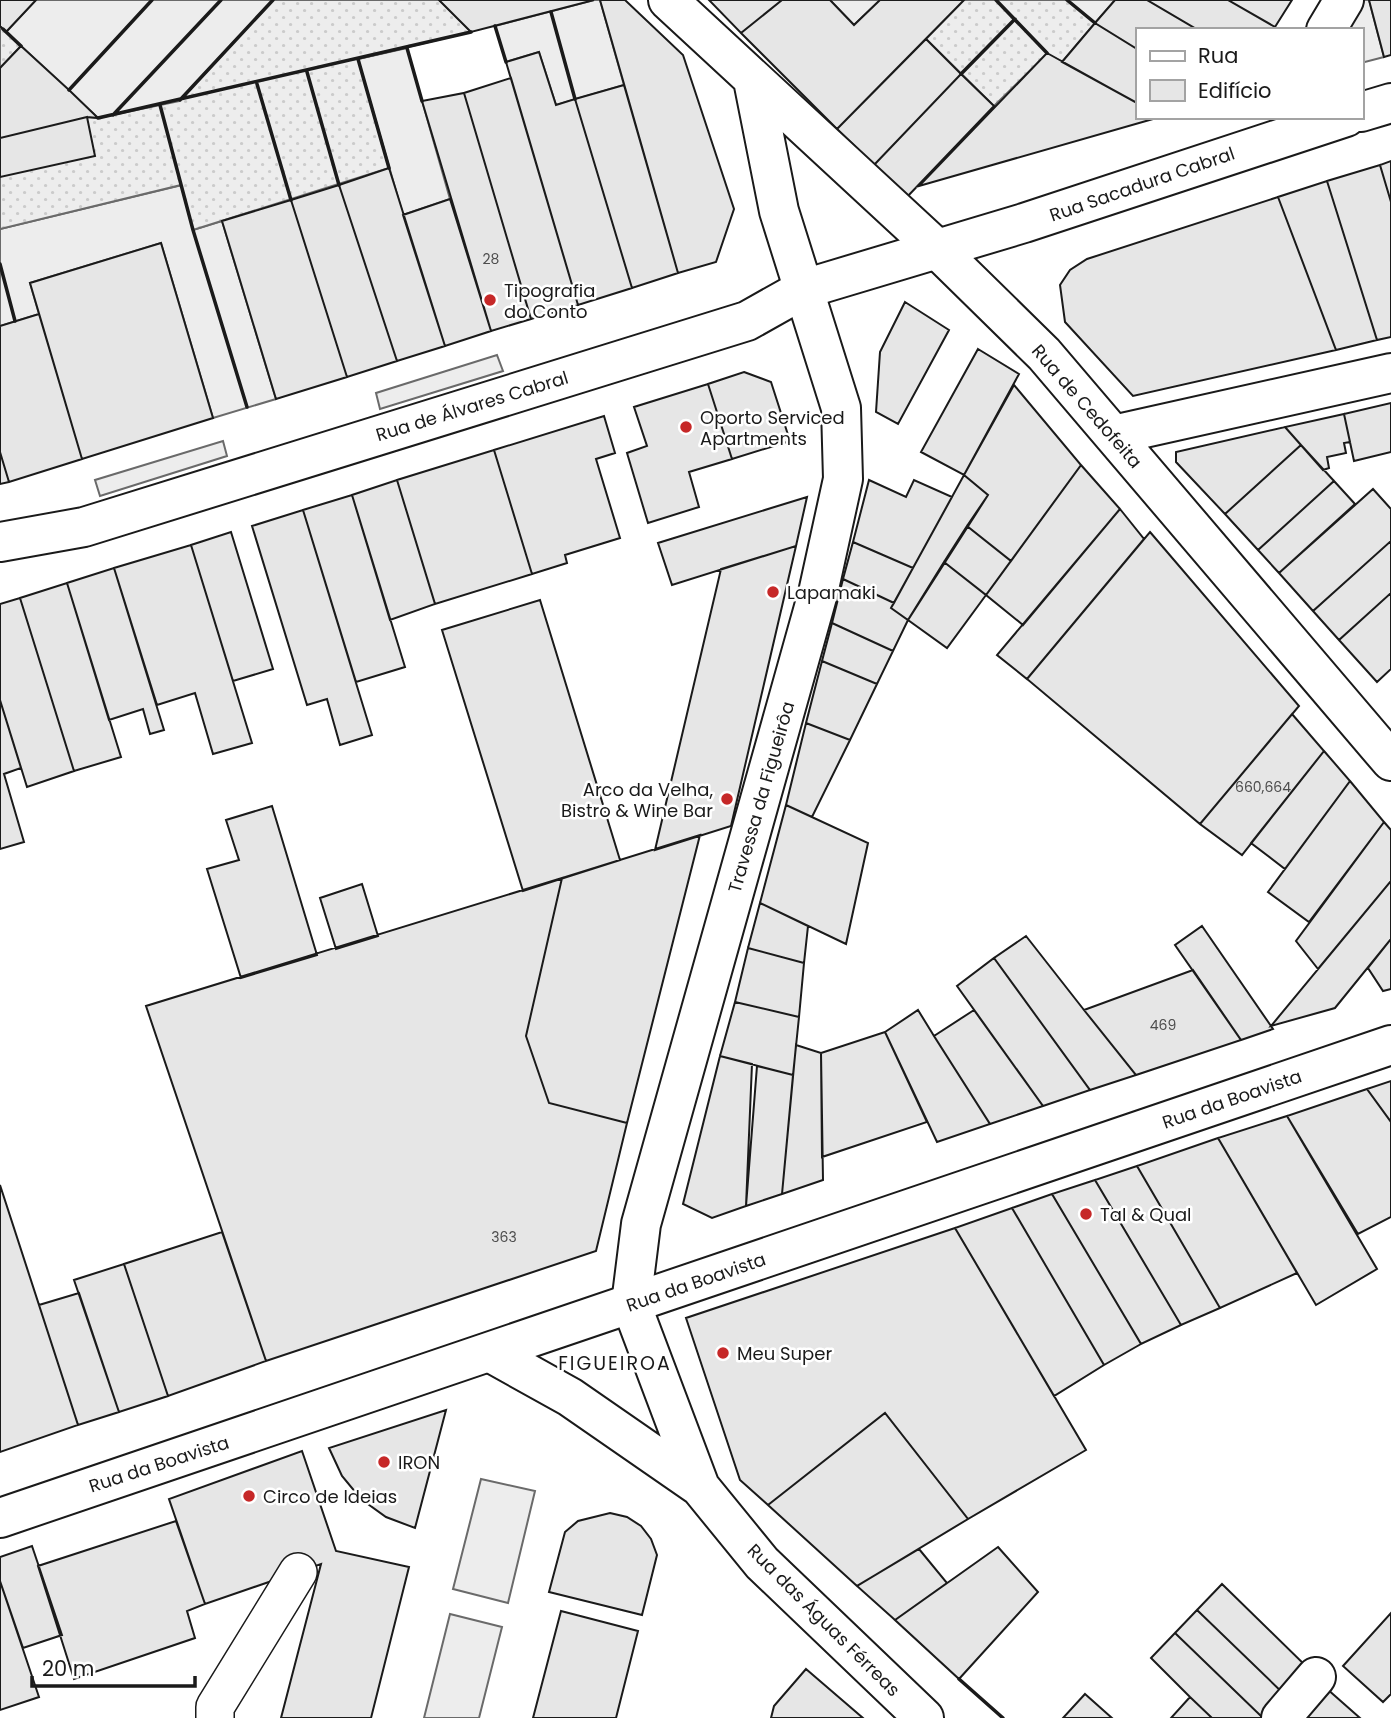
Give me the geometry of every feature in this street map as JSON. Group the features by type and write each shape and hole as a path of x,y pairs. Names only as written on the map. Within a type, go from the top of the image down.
{"street":[{"name":"Rua de Cedofeita","path":"668,0 937,248 1044,354 1391,761"},
{"path":"1327,28 1343,0"},
{"path":"753,80 779,211 804,289"},
{"path":"1363,112 1391,103"},
{"name":"Rua Sacadura Cabral","path":"937,248 1260,132 1335,119"},
{"name":"Rua de Álvares Cabral","path":"0,542 84,527 747,321 804,289 937,248"},
{"name":"Travessa da Figueirôa","path":"631,1304 641,1224 818,593 843,479 841,408 804,289"},
{"path":"1113,435 1391,373"},
{"name":"Rua da Boavista","path":"0,1517 491,1353 1391,1045"},
{"name":"Rua das Águas Férreas","path":"631,1304 700,1487"},
{"name":"Rua das Águas Férreas","path":"491,1353 570,1397 700,1487 761,1563 924,1718"},
{"path":"215,1718 215,1707 298,1572"},
{"path":"1281,1718 1316,1677"}],"shaded area":[{"path":"36,0 273,0 179,101 98,118 6,32"},
{"path":"273,0 439,0 471,32 358,59 389,168 193,230 181,185 0,229 0,177 87,117 98,118 179,101"},
{"path":"600,0 624,85 556,105 539,52 506,62 495,26"},
{"path":"830,0 880,0 854,25"},
{"path":"964,0 1067,0 1095,23 1062,62 1047,54 994,106 926,39"},
{"path":"1067,0 1115,0 1095,23"},
{"path":"1351,0 1369,0 1384,57 1363,62 1363,28 1336,28"},
{"path":"0,26 21,46 0,68"},
{"path":"407,48 450,199 403,215 358,59"},
{"path":"182,185 193,230 222,221 276,399 213,418 161,243 30,283 39,314 0,326 0,229"},
{"path":"497,355 503,371 380,409 376,393"},
{"path":"223,441 227,456 100,496 95,480"},
{"path":"481,1479 535,1491 508,1603 453,1589"},
{"path":"450,1614 502,1627 479,1718 424,1718"}],"building":[{"path":"0,0 36,0 6,32 0,26"},
{"path":"439,0 594,0 471,32"},
{"path":"600,0 625,0 683,55 734,209 716,262 678,273"},
{"path":"709,0 782,0 741,33"},
{"path":"782,0 830,0 854,25 880,0 964,0 837,129 741,33"},
{"path":"1115,0 1147,0 1195,28 1136,28 1136,48 1095,23"},
{"path":"1147,0 1228,0 1275,27 1274,28 1195,28"},
{"path":"1228,0 1292,0 1275,27"},
{"path":"1369,0 1391,0 1391,55 1384,57"},
{"path":"1095,23 1136,48 1136,102 1062,62"},
{"path":"926,39 961,74 874,165 837,129"},
{"path":"21,46 98,118 87,117 0,138 0,68"},
{"path":"539,52 556,105 575,99 632,288 578,305 506,62"},
{"path":"1047,53 1136,102 1136,119 1153,119 919,186"},
{"path":"961,74 994,106 906,198 874,165"},
{"path":"511,78 578,305 531,319 464,93"},
{"path":"624,85 678,273 632,288 575,99"},
{"path":"464,93 531,319 491,331 422,101"},
{"path":"87,117 95,156 0,177 0,138"},
{"path":"1391,161 1391,202 1380,165"},
{"path":"1380,165 1391,202 1391,337 1377,340 1327,181"},
{"path":"389,168 445,346 397,361 339,185"},
{"path":"1327,181 1377,340 1336,350 1278,197"},
{"path":"339,185 397,361 347,377 291,200"},
{"path":"1278,197 1336,350 1133,396 1065,322 1060,285 1070,270 1087,259"},
{"path":"450,199 491,331 445,346 403,215"},
{"path":"291,200 347,377 276,399 222,221"},
{"path":"161,243 213,418 82,459 30,283"},
{"path":"905,302 949,330 898,424 876,412 880,352"},
{"path":"39,314 82,459 9,482 0,452 0,326"},
{"path":"978,349 1019,374 964,475 921,452"},
{"path":"744,372 771,382 790,441 732,459 708,384"},
{"path":"708,384 732,459 689,472 699,507 648,523 627,453 647,446 634,407"},
{"path":"1014,385 1081,465 1011,561 967,526 988,495 964,475"},
{"path":"1391,403 1391,452 1354,461 1344,414"},
{"path":"1344,414 1350,442 1344,443 1346,453 1327,457 1329,468 1323,470 1285,427"},
{"path":"604,416 615,453 596,459 620,538 565,555 567,563 532,574 494,450"},
{"path":"1285,427 1301,445 1225,514 1176,462 1176,452"},
{"path":"1301,445 1334,481 1258,550 1225,514"},
{"path":"494,450 532,574 435,604 397,480"},
{"path":"0,452 9,482 0,484"},
{"path":"1081,465 1120,509 1023,625 986,595"},
{"path":"964,475 988,495 908,620 891,608"},
{"path":"397,480 435,604 390,620 352,495"},
{"path":"869,480 906,497 914,480 952,497 913,568 853,542"},
{"path":"1334,481 1355,504 1279,573 1258,550"},
{"path":"1373,489 1391,509 1391,541 1313,611 1279,573"},
{"path":"352,495 405,667 356,682 303,510"},
{"path":"807,497 796,546 672,585 658,543"},
{"path":"1120,509 1144,539 1027,679 997,655"},
{"path":"303,510 372,735 340,745 327,699 307,705 252,526"},
{"path":"967,526 1011,561 986,595 944,562"},
{"path":"231,532 273,669 233,681 191,545"},
{"path":"1150,532 1299,706 1200,824 1027,679"},
{"path":"1391,541 1391,593 1339,640 1313,611"},
{"path":"853,542 913,568 894,603 843,579"},
{"path":"191,545 252,743 213,754 195,693 157,705 114,568"},
{"path":"796,546 731,826 655,850 721,569"},
{"path":"944,562 986,595 947,648 908,620"},
{"path":"114,568 164,730 150,734 143,709 109,720 67,583"},
{"path":"843,579 894,603 891,608 908,620 893,651 832,623"},
{"path":"67,583 121,757 74,771 20,598"},
{"path":"1391,593 1391,669 1377,682 1339,640"},
{"path":"20,598 74,771 27,787 0,700 0,604"},
{"path":"540,600 620,860 523,891 442,630"},
{"path":"832,623 893,651 877,684 822,661"},
{"path":"822,661 877,684 850,740 806,723"},
{"path":"0,700 21,768 4,774 24,842 0,849"},
{"path":"1292,714 1324,751 1242,855 1200,824"},
{"path":"806,723 850,740 812,817 786,805"},
{"path":"1324,751 1350,781 1285,869 1251,843"},
{"path":"1350,781 1384,822 1309,922 1268,892"},
{"path":"786,805 868,843 846,944 760,903"},
{"path":"272,806 317,955 241,978 207,869 239,860 226,820"},
{"path":"1384,822 1391,830 1391,881 1318,969 1296,941"},
{"path":"700,835 627,1123 549,1103 526,1036 562,878"},
{"path":"562,878 526,1036 549,1103 627,1123 596,1251 266,1361 146,1006"},
{"path":"1391,881 1391,939 1335,1008 1271,1026"},
{"path":"362,884 378,936 336,949 320,898"},
{"path":"760,903 808,926 804,963 748,948"},
{"path":"1202,926 1273,1029 1241,1040 1175,945"},
{"path":"1026,936 1136,1075 1090,1090 994,958"},
{"path":"1391,939 1391,989 1383,991 1368,968"},
{"path":"748,948 804,963 799,1017 735,1002"},
{"path":"994,958 1090,1090 1043,1106 957,986"},
{"path":"1193,970 1241,1040 1136,1075 1084,1010"},
{"path":"735,1002 799,1017 793,1075 720,1056"},
{"path":"918,1010 990,1124 937,1142 885,1032"},
{"path":"974,1010 1043,1106 990,1124 934,1036"},
{"path":"885,1032 927,1122 822,1157 821,1053"},
{"path":"796,1045 821,1053 823,1180 782,1194"},
{"path":"720,1056 752,1064 746,1206 712,1218 683,1204"},
{"path":"757,1066 793,1075 782,1194 746,1206"},
{"path":"1391,1081 1391,1122 1367,1089"},
{"path":"1367,1089 1391,1122 1391,1217 1358,1234 1287,1116"},
{"path":"1287,1116 1377,1269 1316,1305 1218,1138"},
{"path":"1218,1138 1297,1273 1220,1308 1137,1166"},
{"path":"1137,1166 1220,1308 1181,1325 1095,1180"},
{"path":"1095,1180 1181,1325 1141,1344 1052,1194"},
{"path":"0,1185 78,1425 0,1452"},
{"path":"1052,1194 1141,1344 1104,1365 1012,1208"},
{"path":"1012,1208 1104,1365 1054,1396 955,1228"},
{"path":"955,1228 1086,1450 968,1519 885,1413 768,1505 740,1480 686,1318"},
{"path":"222,1232 266,1361 168,1396 124,1264"},
{"path":"124,1264 168,1396 119,1412 74,1280"},
{"path":"79,1293 119,1412 78,1425 39,1305"},
{"name":"IRON","path":"446,1410 415,1528 386,1517 361,1499 342,1476 329,1448"},
{"path":"885,1413 968,1519 857,1586 768,1505"},
{"path":"302,1451 336,1551 409,1567 371,1718 281,1718 321,1564 205,1604 169,1499"},
{"path":"610,1513 627,1517 641,1526 651,1539 657,1555 642,1615 549,1592 565,1532 578,1521"},
{"path":"176,1521 205,1604 187,1611 195,1638 74,1679 38,1566"},
{"path":"32,1546 62,1635 23,1648 0,1581 0,1557"},
{"path":"998,1547 1038,1592 959,1679 895,1620"},
{"path":"919,1549 947,1583 895,1620 857,1586"},
{"path":"0,1581 39,1697 0,1710"},
{"path":"1222,1584 1309,1669 1286,1696 1197,1610"},
{"path":"1197,1610 1286,1696 1263,1718 1175,1633"},
{"path":"561,1611 638,1631 616,1718 533,1718"},
{"path":"1391,1613 1391,1694 1383,1702 1343,1666"},
{"path":"1175,1633 1263,1718 1212,1718 1190,1697 1151,1658"},
{"path":"806,1669 863,1718 771,1718 774,1706"},
{"path":"1326,1688 1360,1718 1300,1718"},
{"path":"1085,1694 1112,1718 1063,1718"},
{"path":"1190,1697 1212,1718 1171,1718"}],"wall":[{"path":"69,90 152,0"},
{"path":"113,115 221,0"},
{"path":"180,100 273,0"},
{"path":"996,0 1047,53"},
{"path":"1067,0 1095,23"},
{"path":"551,12 575,99"},
{"path":"961,74 1015,19"},
{"path":"495,26 506,62"},
{"path":"3,29 21,46"},
{"path":"98,118 471,32"},
{"path":"407,48 422,101"},
{"path":"358,59 389,168"},
{"path":"307,72 339,185"},
{"path":"257,84 291,200"},
{"path":"160,105 193,230 247,407"},
{"path":"0,264 15,321"},
{"path":"959,1679 1003,1718"}],"place":[{"name":"Tipografia do Conto","path":"490,300"},
{"name":"Oporto Serviced Apartments","path":"686,427"},
{"name":"Lapamaki","path":"773,592"},
{"name":"Arco da Velha, Bistro & Wine Bar","path":"727,799"},
{"name":"Tal & Qual","path":"1086,1214"},
{"name":"Meu Super","path":"723,1353"},
{"name":"IRON","path":"384,1462"},
{"name":"Circo de Ideias","path":"249,1496"}],"district":[{"name":"FIGUEIROA","path":"615,1363"}]}
